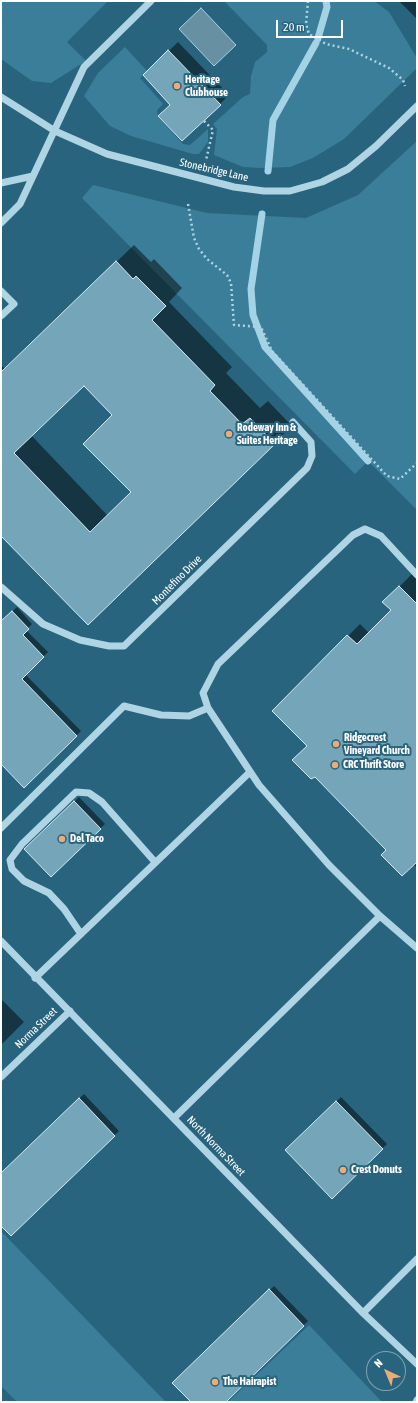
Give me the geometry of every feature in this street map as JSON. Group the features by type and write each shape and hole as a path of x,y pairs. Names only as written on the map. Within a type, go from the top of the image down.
{"street":[{"path":"1,223 20,204 84,68 151,1"},
{"name":"Stonebridge Lane","path":"1,97 55,131 107,154 234,188 264,191 290,191 322,182 348,169 376,146 417,106"},
{"path":"1,183 33,176"},
{"path":"1,291 14,304 1,316"},
{"name":"Montefino Drive","path":"1,587 43,624 80,640 109,646 124,646 307,468 312,456 310,442 293,422"},
{"path":"417,575 381,536 365,529 353,535 218,664 203,693 208,708 259,785 330,865 380,916 417,948"},
{"path":"1,828 124,706 161,716 189,716 208,708"},
{"path":"35,978 250,772"},
{"path":"81,934 64,909 49,893 24,881 12,869 10,860 22,844 76,792 90,793 102,802 155,862"},
{"path":"174,1118 380,916"},
{"name":"North Norma Street","path":"1,941 35,978 70,1011 363,1313 417,1364"},
{"name":"Norma Street","path":"1,1077 70,1011"},
{"path":"363,1313 417,1259"}],"path":[{"path":"308,1 306,24 309,34 326,44 350,49 389,68 403,80 405,86"},
{"path":"204,121 213,130 206,160"},
{"path":"188,204 194,238 199,249 207,259 227,275 231,283 234,325 256,326 261,328 272,351 387,476 400,479 417,462"}],"shaded area":[{"path":"1,1 108,1 67,42 86,61 51,83 32,81 1,59"},
{"path":"224,1 374,1 389,12 417,58 417,68 344,139 313,158 290,167 243,167 214,155 217,129 213,124 243,97 250,94 251,76 255,62 267,52 267,45"},
{"path":"201,8 236,45 214,66 179,29"},
{"path":"125,47 147,71 140,78 163,104 157,110 158,117 183,144 190,145 208,129 208,142 199,154 193,154 131,136 110,126 84,96 98,73"},
{"path":"417,141 417,510 368,461 355,474 82,198 93,185 207,213 306,218 358,195"},
{"path":"1,1231 166,1402 17,1402 1,1386"},
{"path":"309,1325 366,1385 366,1391 372,1391 382,1402 228,1402"}],"building":[{"name":"Heritage Clubhouse","path":"168,50 221,105 182,141 158,116 170,105 143,75"},
{"name":"Rodeway Inn & Suites Heritage","path":"116,261 133,279 136,276 166,306 152,320 215,385 210,391 242,424 250,418 275,444 88,625 1,536 1,372","holes":["84,386 112,415 83,444 131,492 90,532 14,453"]},
{"path":"399,586 417,604 417,862 402,876 381,855 386,850 315,777 311,779 292,760 307,746 272,711 347,635 357,644 391,610 382,602"},
{"path":"12,611 29,629 23,635 44,657 22,679 77,736 24,788 1,764 1,621"},
{"name":"Del Taco","path":"74,801 101,829 51,877 24,849"},
{"path":"79,1098 115,1136 11,1236 1,1226 1,1173"},
{"path":"336,1101 383,1149 332,1199 285,1150"},
{"path":"269,1289 304,1326 226,1402 191,1402 172,1383"}],"waterway":[{"path":"318,38 327,7 326,1"},
{"path":"268,171 273,120 316,43"},
{"path":"262,214 251,289 253,315 265,347 368,461"}],"place":[{"name":"Heritage Clubhouse","path":"177,86"},
{"name":"Rodeway Inn & Suites Heritage","path":"229,434"},
{"name":"Ridgecrest Vineyard Church","path":"336,744"},
{"name":"CRC Thrift Store","path":"335,765"},
{"name":"Del Taco","path":"62,839"},
{"name":"Crest Donuts","path":"343,1170"},
{"name":"The Hairapist","path":"215,1382"}]}
